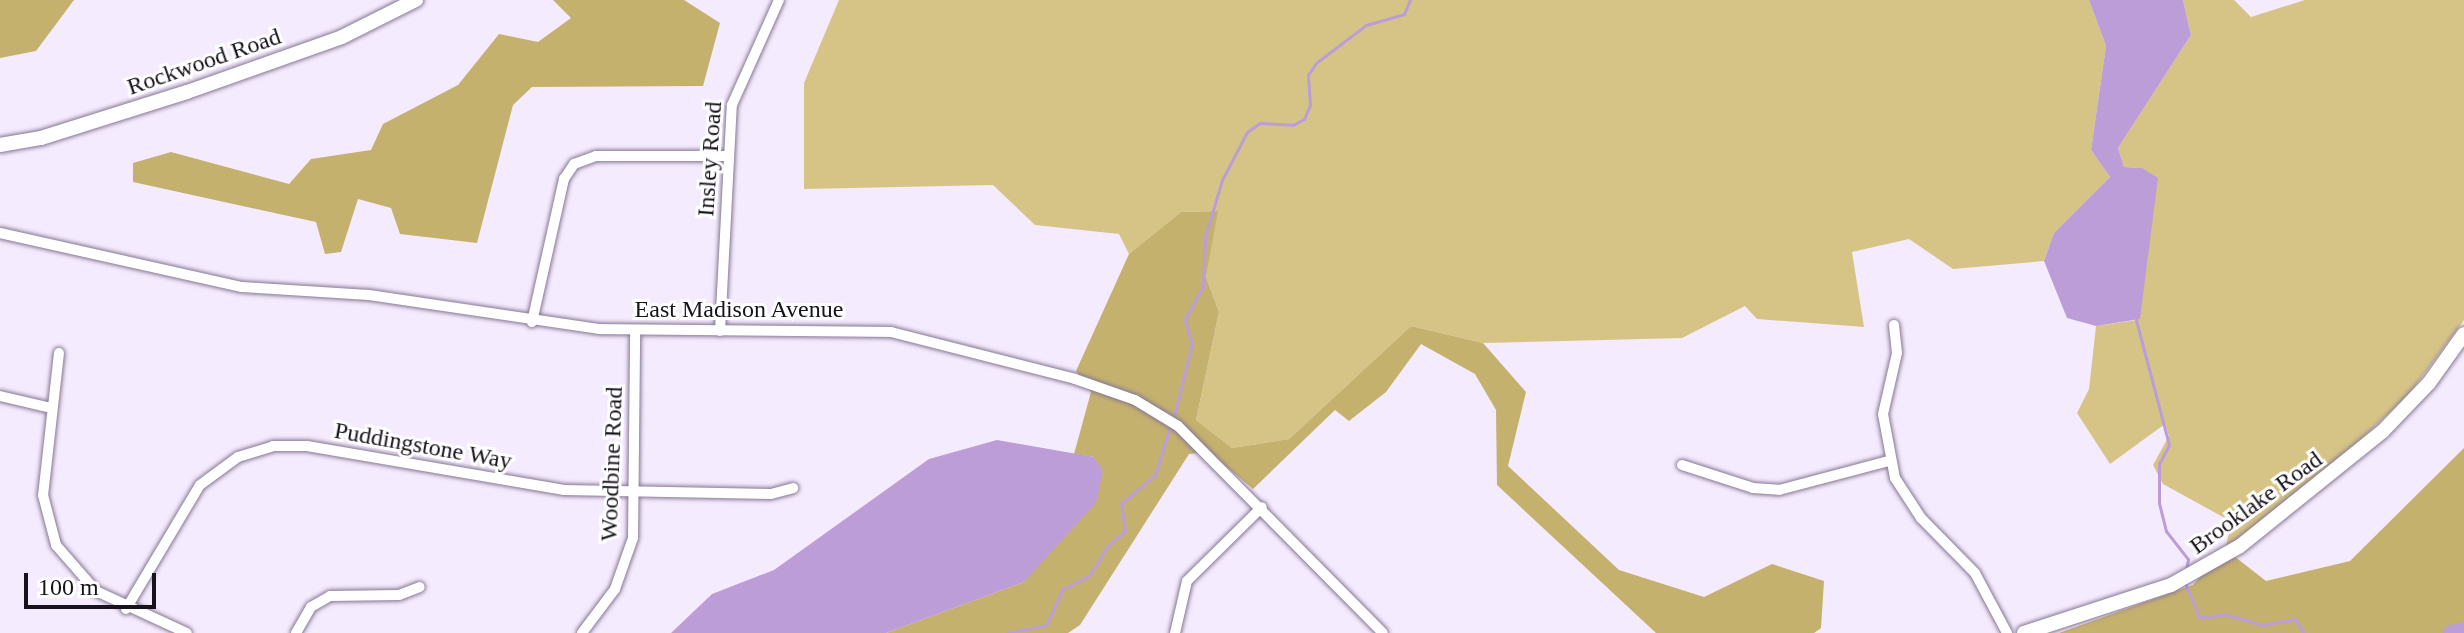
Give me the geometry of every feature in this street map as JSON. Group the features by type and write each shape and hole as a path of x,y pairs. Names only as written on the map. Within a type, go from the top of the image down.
{"street":[{"name":"Rockwood Road","path":"0,145 41,138 187,92 342,37 416,0"},
{"name":"Insley Road","path":"720,331 735,92 779,0"},
{"path":"532,322 564,179 574,164 596,156 729,156"},
{"name":"East Madison Avenue","path":"0,233 230,286 369,295 532,322 635,330 845,330 921,337 1113,390 1164,415 1178,426 1262,507 1383,633"},
{"path":"1894,325 1898,350 1883,414 1889,461 1921,518 1985,586 2007,633"},
{"name":"Woodbine Road","path":"582,633 604,607 623,571 633,538 635,330"},
{"name":"Brooklake Road","path":"2024,633 2196,574 2347,464 2407,407 2464,334"},
{"path":"59,353 43,495 50,528 72,568 126,609 187,633"},
{"path":"0,396 51,408"},
{"name":"Puddingstone Way","path":"126,609 200,485 224,465 253,451 307,446 519,484 633,491 771,494 793,488"},
{"path":"1682,465 1753,488 1779,490 1889,461"},
{"path":"1175,633 1187,581 1262,507"},
{"path":"296,633 311,607 330,596 399,595 420,587"}],"shaded area":[{"path":"0,0 74,0 36,51 0,58"},
{"path":"553,0 684,0 720,23 703,86 532,87 513,105 477,243 400,234 391,208 358,199 341,252 325,254 316,222 133,182 133,163 171,152 289,184 311,159 371,150 383,124 458,85 499,34 538,42 571,18"},
{"path":"839,0 2089,0 2106,46 2091,150 2110,177 2054,233 2044,261 1953,269 1909,239 1852,252 1864,327 1757,319 1745,306 1682,338 1483,343 1411,326 1289,439 1232,448 1196,420 1219,312 1206,277 1217,211 1181,212 1129,254 1119,234 1035,225 993,185 804,189 804,83"},
{"path":"2089,0 2183,0 2191,35 2118,148 2124,167 2142,168 2158,178 2140,319 2096,326 2067,318 2044,261 2054,233 2110,177 2091,150 2106,46"},
{"path":"2183,0 2234,0 2251,17 2305,0 2464,0 2464,320 2409,394 2327,471 2225,549 2232,522 2163,484 2153,465 2169,436 2165,424 2110,464 2077,413 2089,389 2096,326 2137,320 2142,168 2124,167 2118,148 2191,35"},
{"path":"1218,211 1206,277 1219,312 1196,420 1232,448 1289,439 1411,326 1483,343 1526,392 1508,466 1619,570 1704,597 1772,564 1824,581 1821,628 1814,633 1656,633 1497,485 1496,410 1475,374 1421,344 1386,392 1349,421 1335,410 1253,489 1209,452 1189,454 1080,625 1068,633 886,633 1024,582 1094,457 1074,454 1091,392 1076,371 1129,254 1181,212"},
{"path":"997,440 1094,457 1103,471 1096,503 1024,582 886,633 671,633 712,594 774,570 929,459"},
{"path":"2464,448 2464,633 2059,633 2193,585 2225,549 2266,581 2350,561"}],"waterway":[{"path":"1173,420 1192,344 1185,319 1203,287 1205,237 1222,180 1247,132 1260,123 1293,125 1304,119 1310,105 1308,75 1316,63 1366,25 1404,14 1410,0"},
{"path":"2136,320 2169,445 2159,464 2159,503 2166,531 2188,559 2186,572"},
{"path":"1008,633 1046,625 1063,589 1090,575 1107,547 1125,531 1121,504 1155,475 1170,427"},
{"path":"2185,583 2200,618 2224,614 2262,625 2295,619 2304,633"},
{"path":"2451,633 2464,630"}]}
